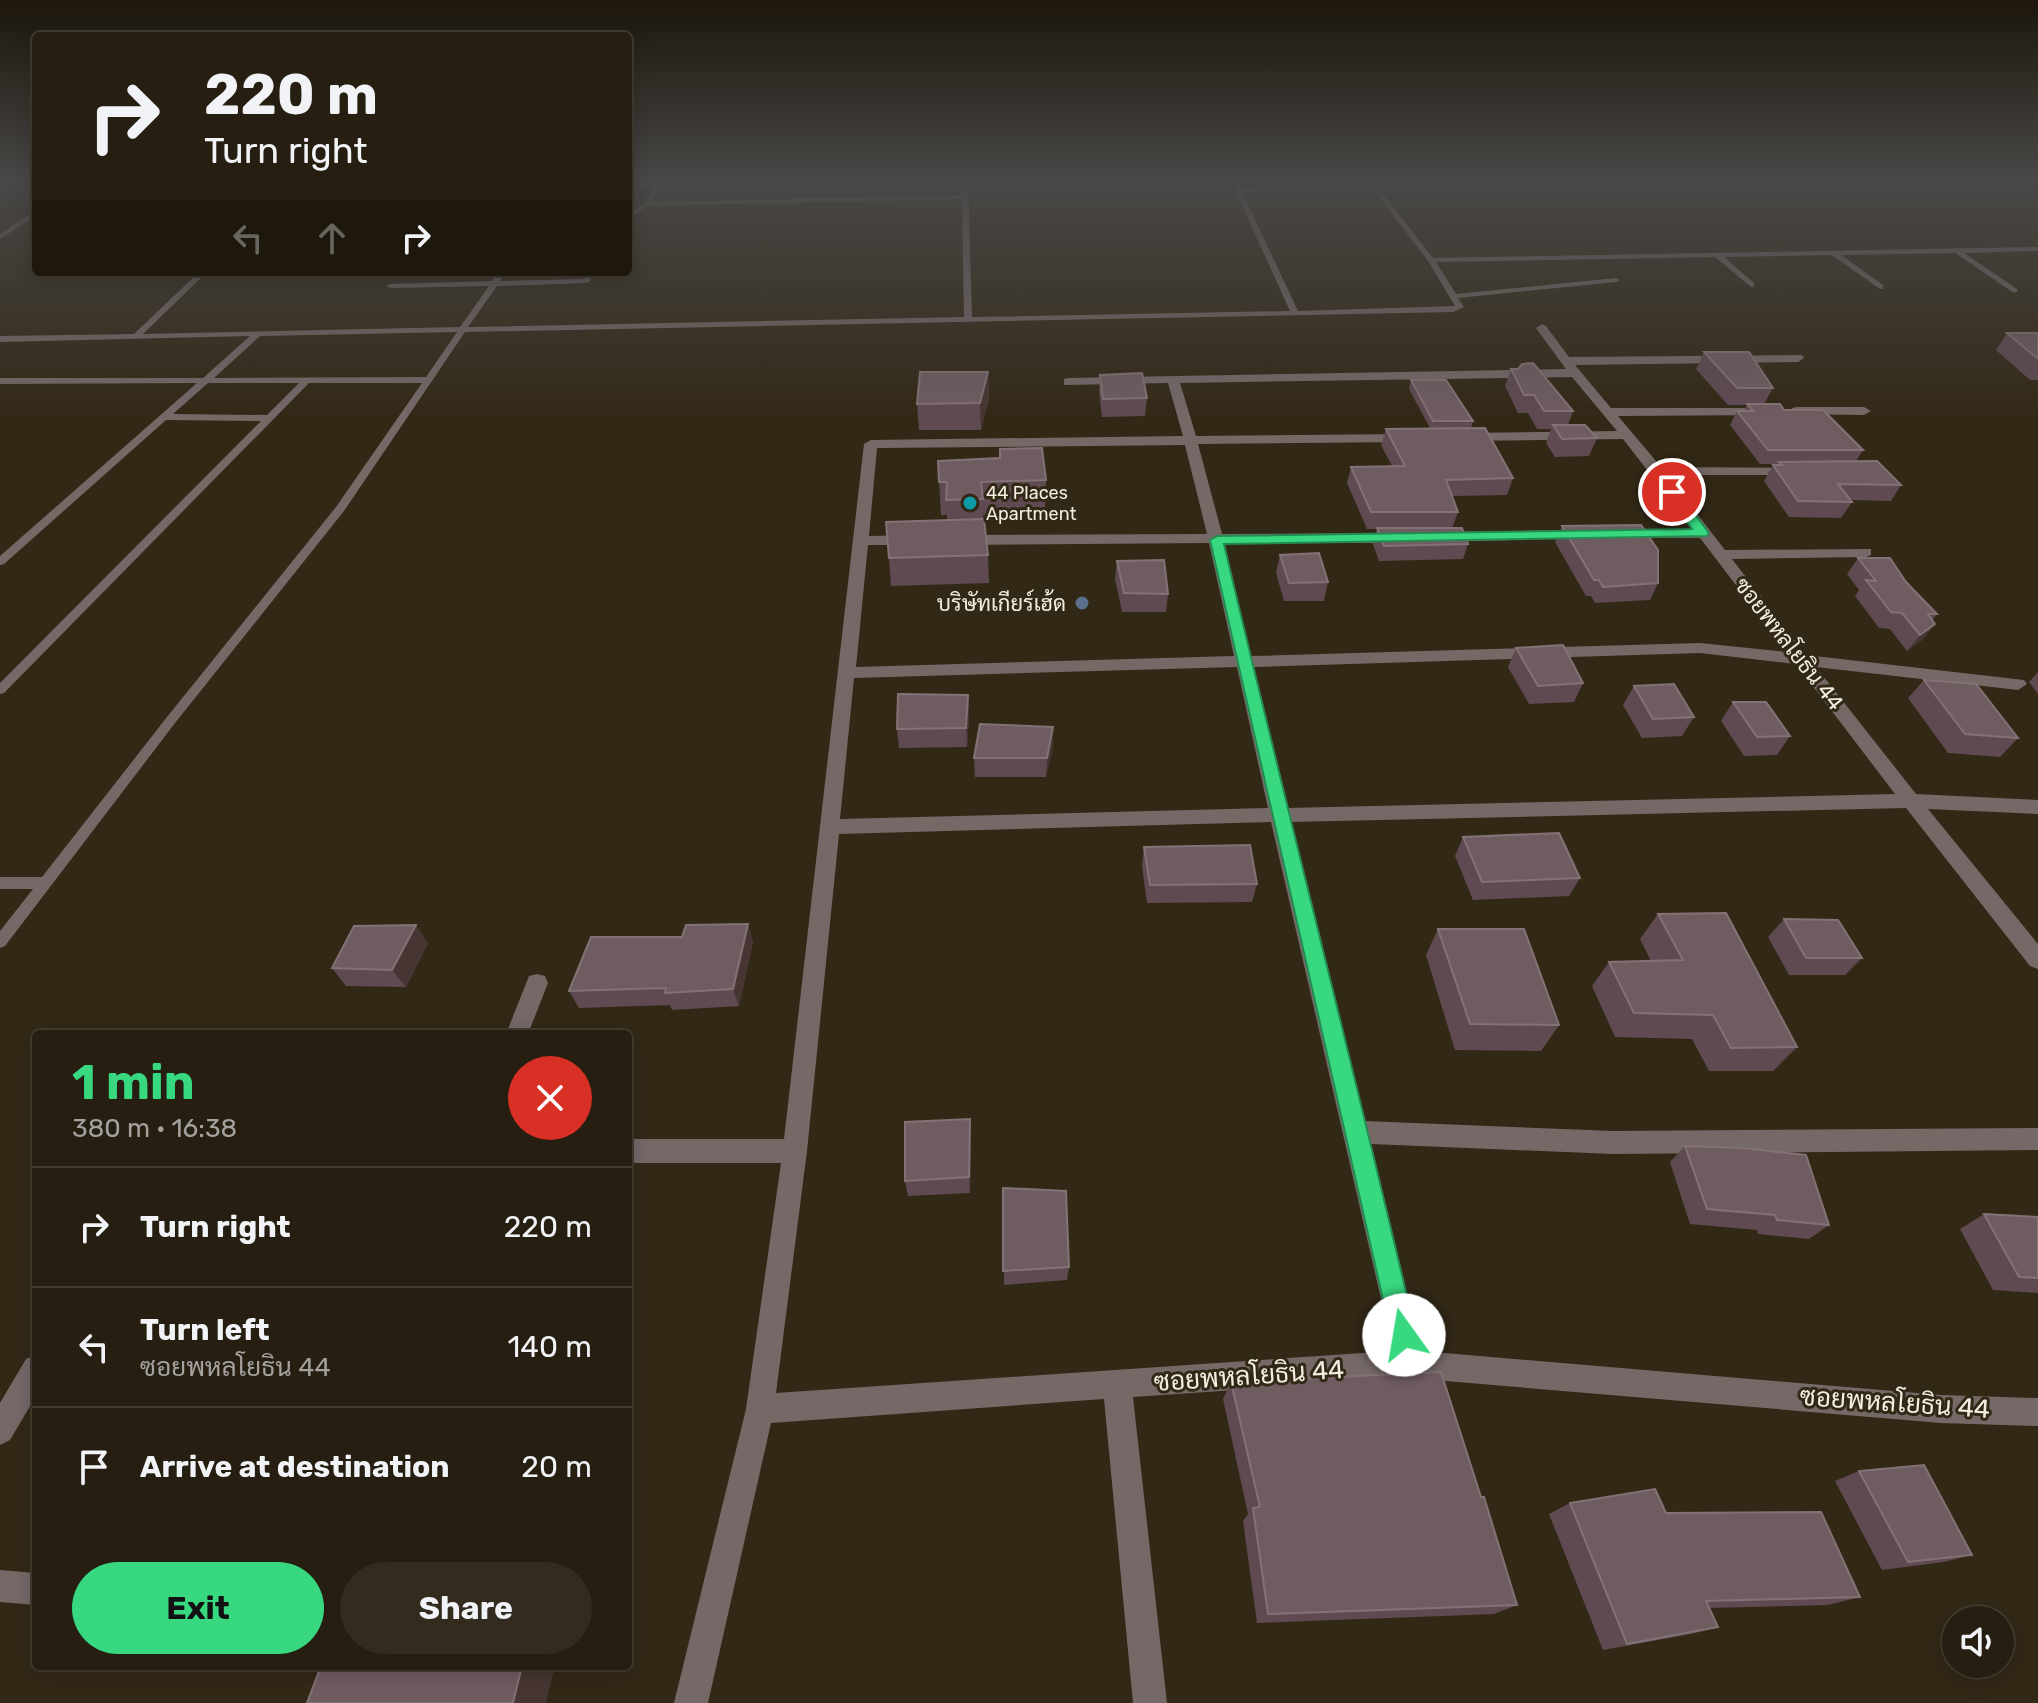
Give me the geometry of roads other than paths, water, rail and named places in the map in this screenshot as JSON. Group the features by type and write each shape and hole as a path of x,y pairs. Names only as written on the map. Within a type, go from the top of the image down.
{"street":[{"name":"ซอยพหลโยธิน 44","path":"1542,328 1801,658 1908,801 2038,960"},
{"path":"1068,382 1798,358"},
{"path":"1173,379 1217,540 1410,1364"},
{"path":"1609,412 1864,411"},
{"path":"1454,437 1624,435"},
{"path":"691,1703 760,1409 795,1151 871,444 1423,438"},
{"path":"1656,471 1807,470"},
{"path":"861,541 1702,533"},
{"path":"1720,555 1866,552"},
{"path":"848,673 1700,648 2018,684"},
{"path":"829,827 1908,801 2038,807"},
{"path":"519,1030 537,983"},
{"path":"1358,1132 1488,1142 1800,1144 2038,1139"},
{"path":"632,1151 795,1151"},
{"name":"ซอยพหลโยธิน 44","path":"760,1409 1410,1364 1941,1409 2038,1412"},
{"path":"0,1430 32,1376"},
{"path":"1117,1385 1150,1703"},
{"path":"0,1586 32,1589"}],"lane":[{"path":"967,260 968,320"},
{"path":"1271,260 1295,313"},
{"path":"0,339 1453,310 1461,305 1431,260"},
{"path":"1723,260 1751,285"},
{"path":"1844,260 1880,287"},
{"path":"1971,260 2014,291"},
{"path":"135,337 199,276"},
{"path":"0,942 171,720 340,509 499,276"},
{"path":"390,286 586,281 588,276"},
{"path":"1456,296 1616,280"},
{"path":"0,562 258,334"},
{"path":"0,690 307,380"},
{"path":"0,381 429,380"},
{"path":"166,417 268,418"},
{"path":"0,883 45,883"}],"place":[{"name":"44 Places Apartment","path":"970,503"},
{"name":"บริษัทเกียร์เฮ้ด","path":"1082,603"}]}
